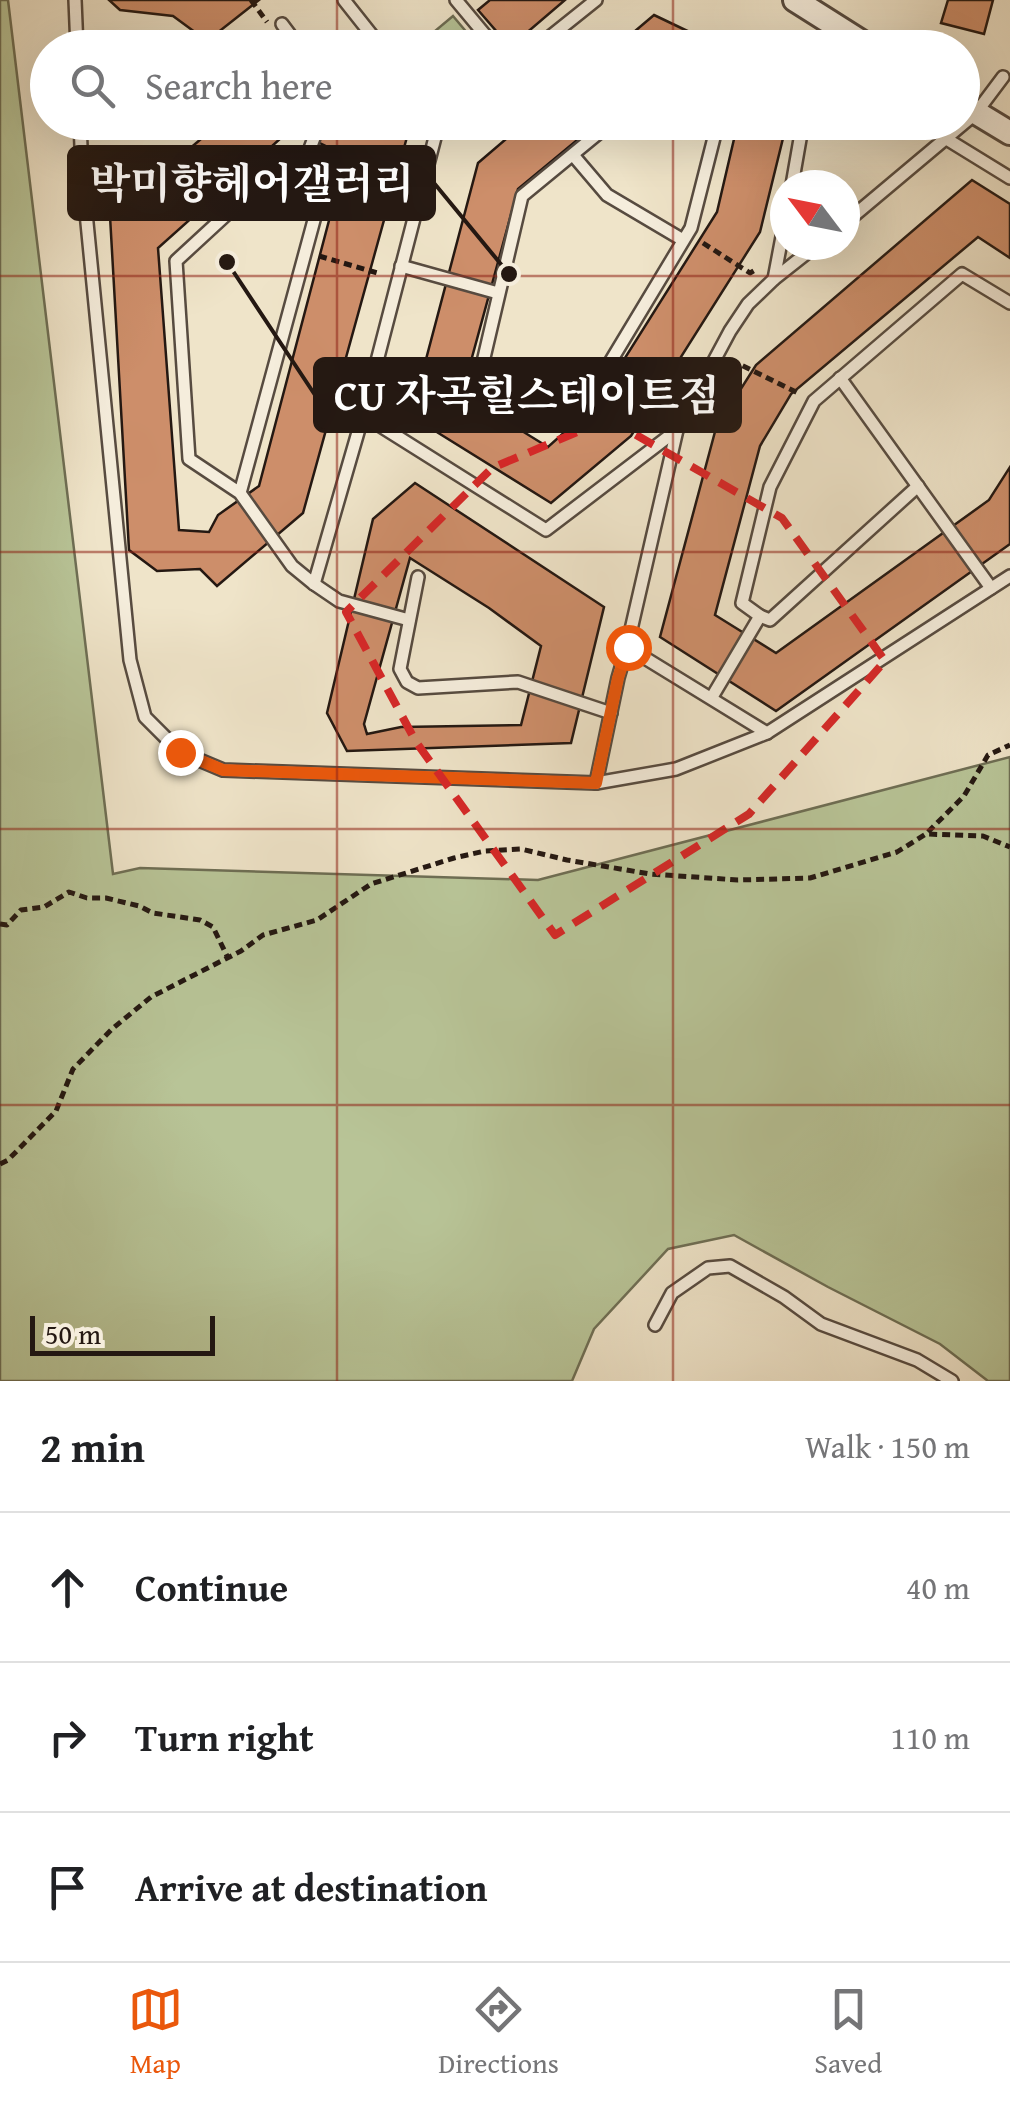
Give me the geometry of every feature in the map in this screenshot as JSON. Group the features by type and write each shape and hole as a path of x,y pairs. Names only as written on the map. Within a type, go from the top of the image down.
{"street":[{"path":"796,0 844,30"},
{"path":"980,115 1010,133"}],"lane":[{"path":"75,0 76,30"},
{"path":"344,0 368,30"},
{"path":"456,0 481,30"},
{"path":"558,30 596,0"},
{"path":"277,26 281,30"},
{"path":"980,98 1003,77"},
{"path":"81,140 130,660 145,717 180,752 223,770 596,783 676,769 767,733 1010,576"},
{"path":"300,175 313,140"},
{"path":"314,584 434,140"},
{"path":"591,140 522,196 479,379 490,389 542,416 561,417 588,399 691,228 713,140"},
{"path":"795,170 801,140"},
{"path":"860,210 943,140"},
{"path":"948,140 1010,178"},
{"path":"573,155 607,195 684,240"},
{"path":"240,493 320,198 300,175 279,166 176,262 189,460 240,493 292,566 314,584 339,600 409,620"},
{"path":"774,279 778,260"},
{"path":"596,783 678,430 748,304 798,260"},
{"path":"402,266 498,293"},
{"path":"918,486 770,620 742,603 770,487 814,400 962,274 1010,303"},
{"path":"840,378 991,588"},
{"path":"362,415 546,530 678,430"},
{"path":"418,577 400,669 407,682 418,688 518,682 611,714"},
{"path":"712,697 760,616"},
{"path":"628,647 767,733"},
{"path":"656,1325 672,1293 708,1268 730,1266 822,1324 917,1360 952,1381"}],"path":[{"path":"251,0 277,26"},
{"path":"699,240 740,265"},
{"path":"319,256 370,271"},
{"path":"752,370 794,391"},
{"path":"0,1164 56,1112 72,1069 151,997 241,951 262,935 317,920 371,884 454,858 521,849 650,874 738,880 810,878 897,852 926,834 964,796 988,755 1010,745"},
{"path":"926,834 983,836 1010,847"},
{"path":"0,924 6,925 21,910 44,907 69,892 139,906 153,914 200,920 213,926 228,958"}],"highlighted area":[{"path":"608,419 782,518 885,661 749,814 555,935 416,742 346,612 492,468"}],"green space":[{"path":"0,0 8,0 113,874 140,868 538,880 1010,757 1010,1381 988,1381 940,1344 734,1235 668,1249 594,1329 572,1381 0,1381"},
{"path":"453,16 465,30 436,30"}],"building":[{"path":"109,0 259,0 221,30 192,30 173,16 120,10"},
{"path":"490,0 565,0 530,30 495,30 478,10"},
{"path":"948,0 993,0 984,34 941,23"},
{"path":"654,15 685,30 636,30"},
{"path":"200,140 279,140 158,248 179,530 209,532 218,515 259,486 346,156 313,140 406,140 303,513 217,586 200,569 157,571 129,550 110,216"},
{"path":"505,140 577,140 518,189 462,394 548,447 596,404 717,212 734,140 783,140 775,170 770,170 770,191 760,232 631,436 551,503 411,416 478,163"},
{"path":"972,180 1010,204 1010,258 978,237 791,394 760,446 715,615 776,653 989,500 1010,467 1010,544 776,711 660,637 716,428 756,365"},
{"path":"415,483 604,607 571,743 347,751 327,713 373,519","holes":["410,558 541,646 521,725 401,727 367,734 364,724"]}],"place":[{"name":"CU 자곡힐스테이트점","path":"227,262"},
{"name":"박미향헤어갤러리","path":"509,274"}],"route":[{"path":"180,752 223,770 596,783 628,647"}]}
